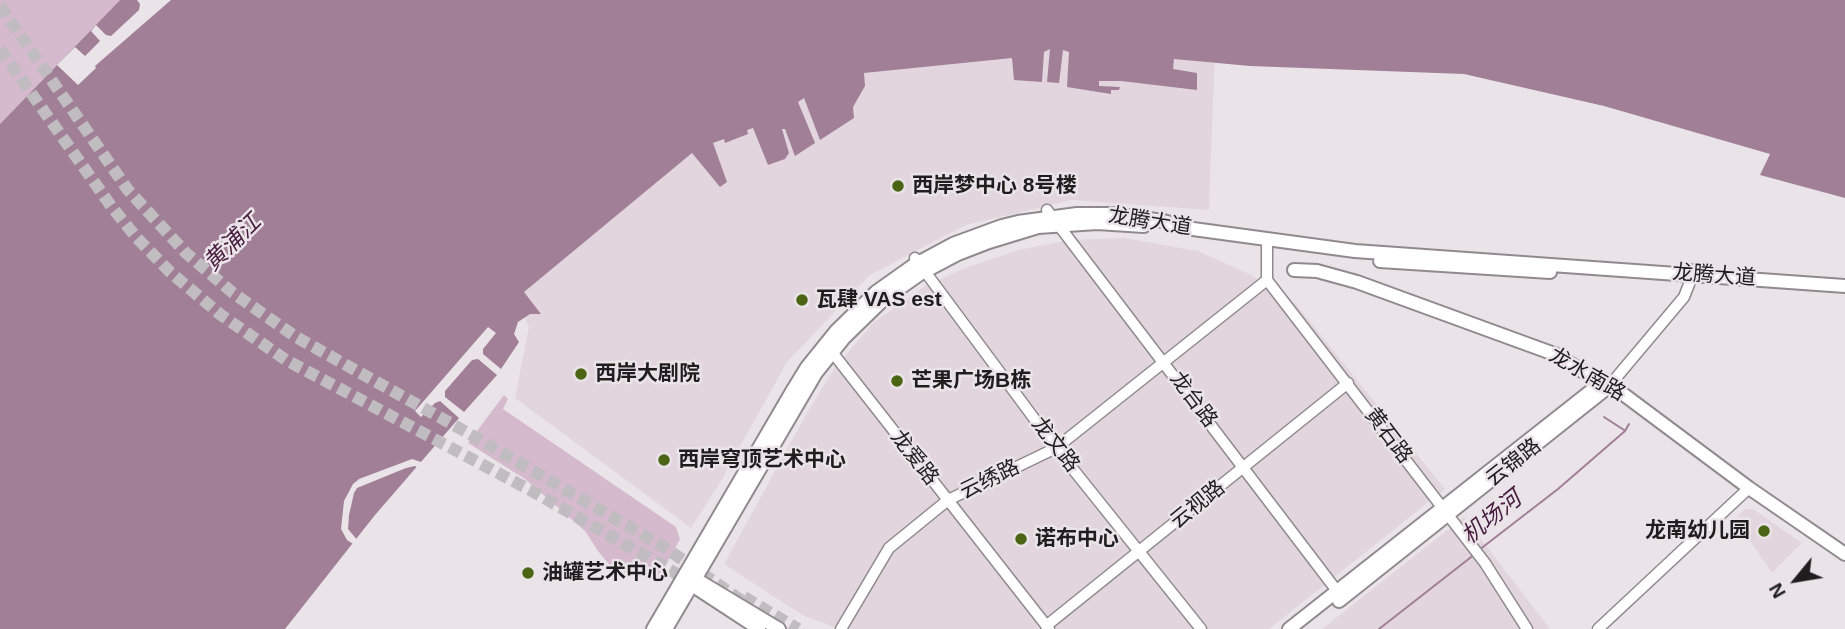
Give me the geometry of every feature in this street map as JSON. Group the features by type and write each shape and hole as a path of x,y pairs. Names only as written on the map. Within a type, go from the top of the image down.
{"main road":[{"name":"龙腾大道","path":"666,629 688,577 791,393 836,331 868,299 919,264 1038,227 1052,217 1266,242 1354,260 1693,275 1845,286"},
{"name":"龙腾大道","path":"653,629 832,352 919,264"},
{"name":"龙水南路","path":"1294,270 1317,271 1357,282 1534,345 1567,361 1605,384 1748,488 1845,554"},
{"name":"龙腾大道","path":"1693,275 1845,292"},
{"name":"云锦路","path":"1303,629 1605,384"},
{"name":"云锦路","path":"1289,629 1446,511"},
{"path":"688,577 759,629"},
{"path":"688,577 779,629"}],"street":[{"name":"龙台路","path":"1052,217 1337,591"},
{"path":"1266,242 1267,280"},
{"name":"龙文路","path":"919,264 1056,448 1201,629"},
{"name":"云锦路","path":"1605,384 1684,297 1693,275"},
{"name":"云绣路","path":"841,629 889,548 948,500 1056,448 1267,280"},
{"name":"黄石路","path":"1267,280 1485,562 1527,629"},
{"name":"龙爱路","path":"832,352 1048,628"},
{"name":"云视路","path":"1048,628 1348,383"},
{"path":"1598,629 1748,488"}],"shaded area":[{"path":"0,0 120,0 0,124"},
{"path":"1021,46 1215,46 1209,210 1071,200 966,225 870,275 787,362 718,486 691,528 515,398 529,327 511,290 691,140 852,64"},
{"path":"1125,238 1198,251 1249,274 1295,303 1445,489 1269,629 840,629 804,616 724,564 808,411 834,369 873,323 925,286 965,268 1019,250 1068,240"},
{"path":"504,395 508,399 503,409 676,527 680,539 660,576 640,566 622,580 585,531 525,479 468,443"},
{"name":"龙南幼儿园","path":"1745,509 1753,509 1802,543 1772,573 1735,519"},
{"path":"1464,517 1550,629 1322,629"}],"water":[{"name":"黄浦江","path":"120,0 1845,0 1845,198 1760,175 1770,154 1604,106 1464,74 1250,66 1174,59 1173,69 1197,73 1197,90 1099,81 1099,86 1120,87 1119,90 1111,90 1111,94 1067,87 1069,52 1063,50 1059,83 1047,82 1050,49 1044,52 1042,82 1014,80 1012,58 864,73 865,86 853,107 854,118 820,140 804,98 798,102 815,143 795,156 785,129 782,129 789,153 785,159 768,165 753,128 747,130 748,134 725,143 724,139 713,143 727,182 720,187 692,153 524,292 541,314 530,314 518,322 514,334 519,342 501,369 483,354 483,349 496,333 488,327 415,411 421,417 440,401 459,418 375,515 285,629 0,629 0,124"},
{"path":"478,359 497,375 464,412 445,397 445,391 472,360"}],"pier":[{"path":"137,0 171,0 95,66 78,85 57,65 75,47 85,56 100,41 91,31 96,25 106,35 111,36 139,10 140,4"},
{"path":"412,459 424,463 420,469 415,466 406,468 357,488 348,529 359,542 356,546 347,540 341,529 344,501 353,484 359,479"}],"waterway":[{"name":"机场河","path":"1604,417 1624,430"},
{"name":"机场河","path":"1479,550 1558,489 1625,431 1629,424"},
{"name":"机场河","path":"1379,629 1475,554"}],"tunnel":[{"path":"0,6 128,190 186,253 233,293 296,337 664,547 748,605"},
{"path":"0,49 111,206 137,238 170,272 221,315 286,360 530,490 691,582"},
{"path":"744,597 798,629"}],"place":[{"name":"西岸梦中心 8号楼","path":"898,186"},
{"name":"瓦肆 VAS est","path":"802,300"},
{"name":"西岸大剧院","path":"581,374"},
{"name":"芒果广场B栋","path":"897,381"},
{"name":"西岸穹顶艺术中心","path":"664,460"},
{"name":"龙南幼儿园","path":"1764,531"},
{"name":"诺布中心","path":"1021,539"},
{"name":"油罐艺术中心","path":"528,573"}]}
